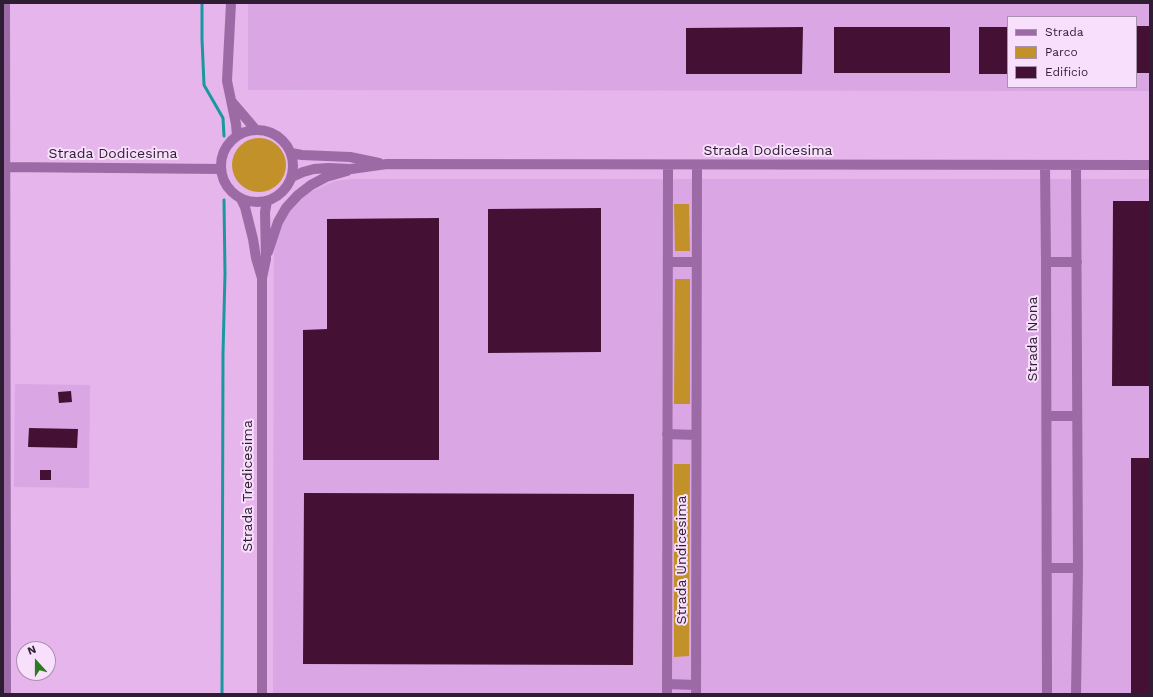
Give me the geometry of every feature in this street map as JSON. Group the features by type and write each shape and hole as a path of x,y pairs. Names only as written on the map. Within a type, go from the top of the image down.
{"street":[{"path":"5,3 6,694"},
{"path":"232,3 227,81 237,136"},
{"path":"232,102 256,130"},
{"path":"256,130 267,131 286,143 291,153 294,165 292,177 288,186 281,194 267,201 257,202 241,199 231,191 224,181 221,169 225,150 230,142 243,133 256,130"},
{"path":"291,153 302,155 350,157 387,164"},
{"path":"262,278 266,259 278,222 286,208 298,195 311,185 326,177 352,169 387,164"},
{"name":"Strada Dodicesima","path":"387,164 1150,165"},
{"name":"Strada Undicesima","path":"668,165 668,689 696,689 697,165"},
{"name":"Strada Nona","path":"1045,165 1047,694"},
{"path":"1076,165 1078,568 1076,694"},
{"name":"Strada Dodicesima","path":"5,167 221,169"},
{"path":"292,177 314,169 352,169"},
{"path":"241,199 245,207 262,278"},
{"path":"266,259 265,212 267,201"},
{"path":"668,262 696,262"},
{"path":"1046,262 1077,262"},
{"name":"Strada Tredicesima","path":"262,278 262,694"},
{"path":"1047,416 1077,416"},
{"path":"667,434 696,435"},
{"path":"1047,568 1078,568"}],"shaded area":[{"path":"248,3 1150,3 1150,91 248,90"},
{"path":"351,179 1150,179 1150,694 273,694 274,254 276,240 287,214 306,194 335,181"},
{"path":"15,384 90,385 89,488 14,487"}],"green space":[{"path":"254,138 264,138 274,142 282,150 286,160 286,170 282,180 274,188 264,192 254,192 244,188 236,180 232,170 232,160 236,150 244,142"},
{"path":"674,204 689,204 690,251 675,251"},
{"path":"675,279 690,279 690,404 674,404"},
{"path":"674,464 690,464 689,656 674,657"}],"building":[{"path":"1137,26 1150,26 1150,73 1137,73"},
{"path":"803,27 802,74 686,74 686,28"},
{"path":"834,27 950,27 950,73 834,73"},
{"path":"979,27 1007,27 1007,74 979,74"},
{"path":"1113,201 1150,201 1150,386 1112,386"},
{"path":"601,208 601,352 488,353 488,209"},
{"path":"439,218 439,460 303,460 303,330 327,329 327,219"},
{"path":"71,391 72,402 59,403 58,392"},
{"path":"29,428 78,429 77,448 28,447"},
{"path":"1131,458 1150,458 1150,694 1131,694"},
{"path":"40,470 51,470 51,480 40,480"},
{"path":"304,493 634,494 633,665 303,664"}],"waterway":[{"path":"202,3 204,85 223,118 224,136"},
{"path":"222,694 223,354 225,274 224,200"}]}
